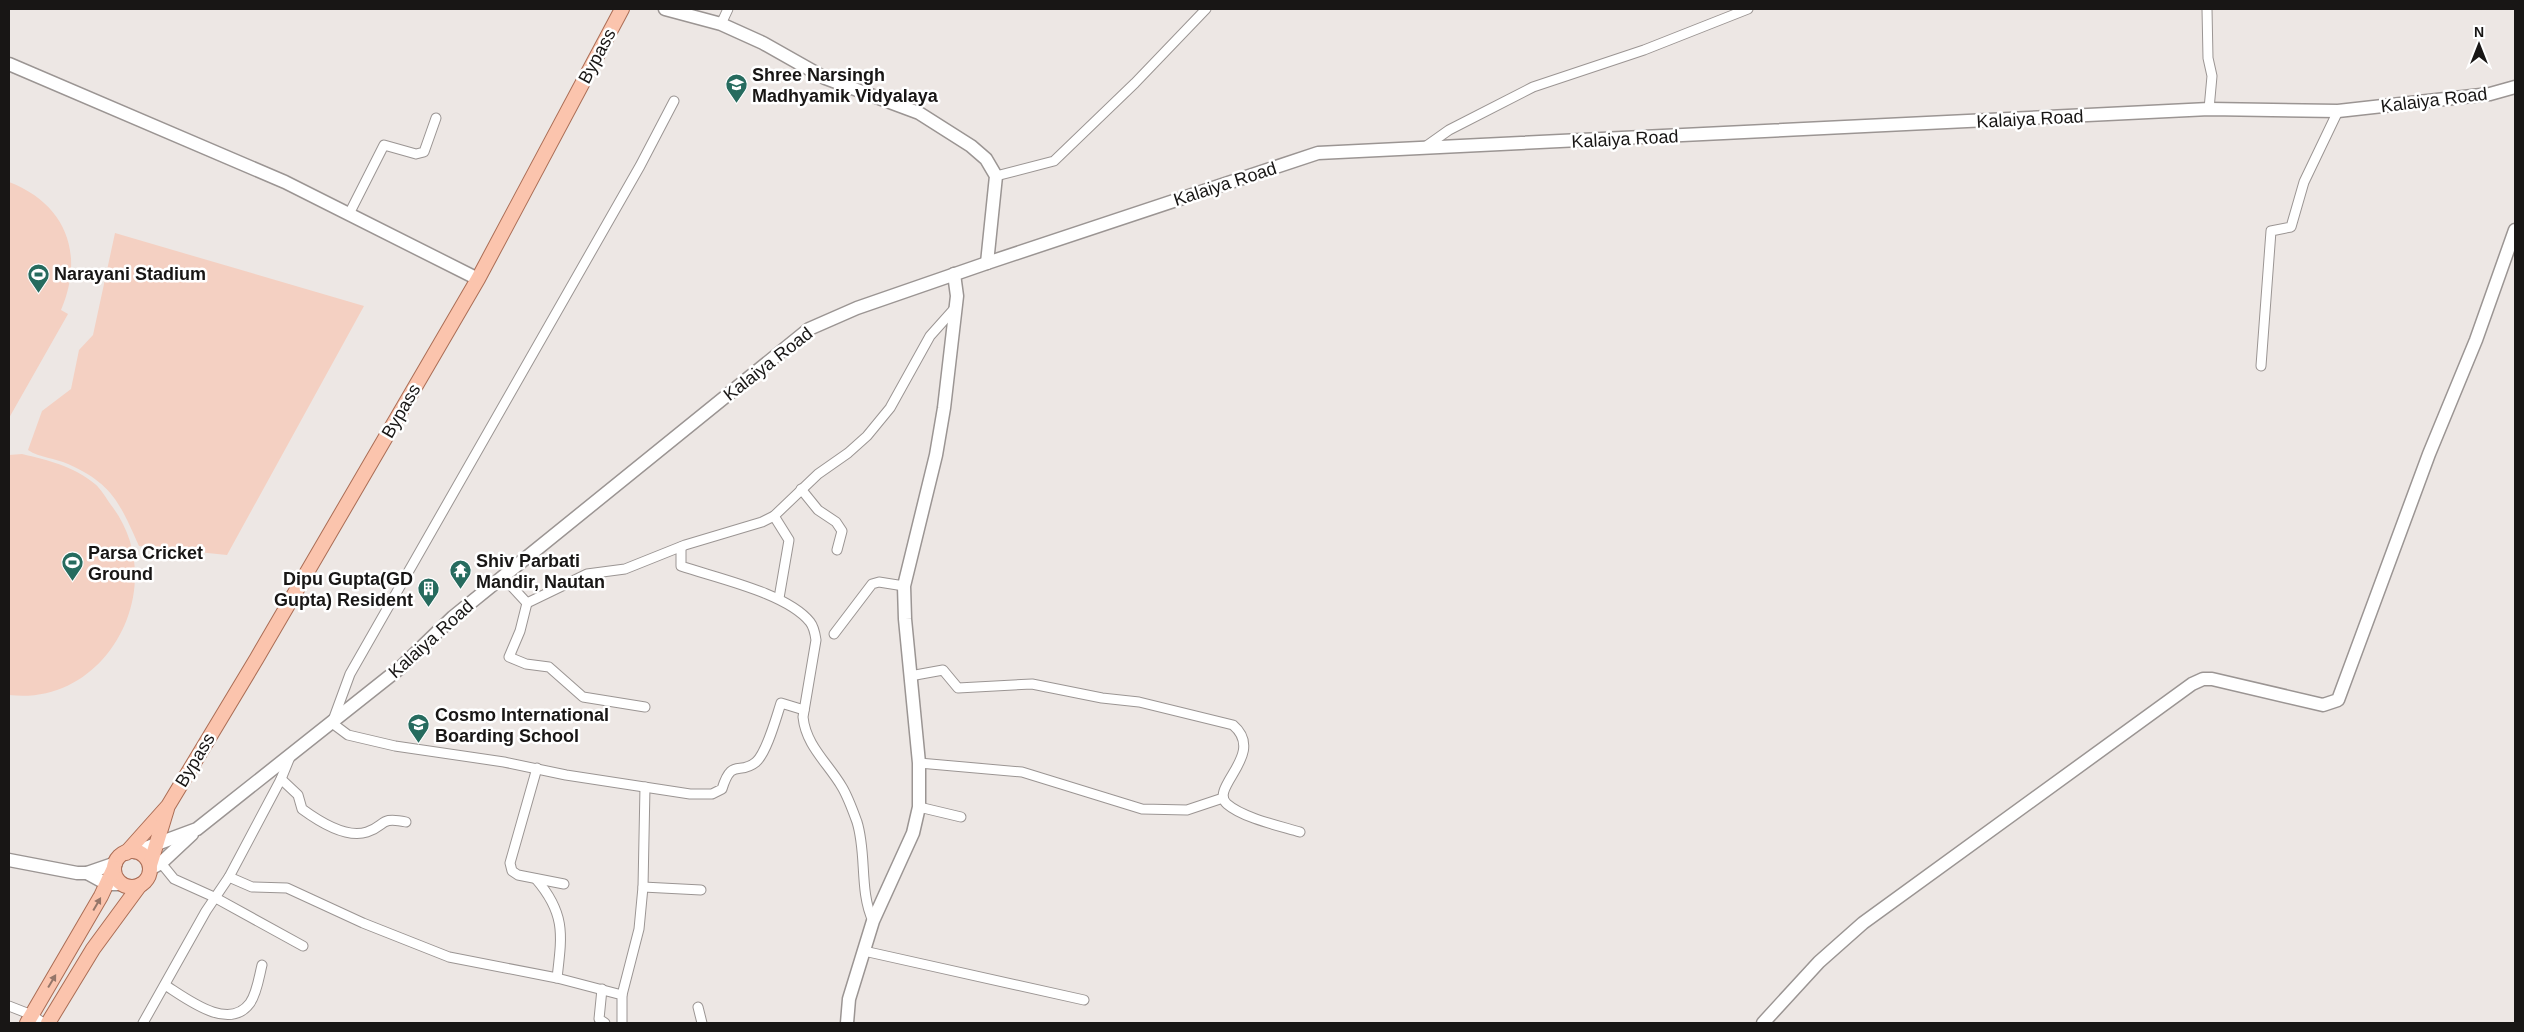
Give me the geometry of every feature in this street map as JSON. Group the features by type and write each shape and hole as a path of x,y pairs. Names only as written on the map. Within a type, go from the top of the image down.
{"main road":[{"name":"Bypass","path":"168,806 478,279 622,9"},
{"path":"665,9 721,24 762,43 825,78 919,113 971,146 986,159 996,176 987,263"},
{"path":"9,64 285,182 478,279"},
{"name":"Kalaiya Road","path":"87,873 197,829 400,668 453,617 809,330 856,308 1318,153 2209,109 2338,111 2490,94 2515,88"},
{"path":"1762,1023 1819,962 1863,923 2192,684 2203,679 2212,679 2324,705 2338,700 2429,454 2476,340 2515,230"},
{"path":"847,1023 848,999 872,921 913,832 919,807 919,763 910,676 904,586 936,455 944,408 955,308 954,274"},
{"path":"48,1023 93,949 140,886 147,880 154,866 168,806"},
{"path":"34,1021 107,884 123,859 168,806"},
{"path":"154,866 197,829"},
{"path":"123,859 144,856 154,866"},
{"path":"122,884 117,879 123,859"},
{"path":"9,860 68,872 87,873 107,884 140,886"}],"street":[{"path":"721,24 728,9"},
{"path":"996,176 1054,161 1135,83 1206,9"},
{"path":"1423,148 1449,130 1533,87 1644,50 1748,9"},
{"path":"2207,9 2208,58 2212,76 2209,109"},
{"path":"674,102 640,166 350,674 332,723 348,735 395,746 690,794 718,793 722,789 726,775 732,769 755,763 762,755 781,703 804,710"},
{"path":"2261,366 2271,231 2292,227 2304,182 2338,111"},
{"path":"349,214 384,145 416,154 424,152 436,118"},
{"path":"527,603 587,574 625,569 681,547 762,522 774,516 801,490 867,436 890,408 930,336 955,308"},
{"path":"801,490 818,510 836,522 842,531 837,550"},
{"path":"774,516 789,540 778,598"},
{"path":"681,547 681,566 778,598 810,621 816,640 804,710 804,727 808,739 842,787 857,822 864,855 868,910 872,921"},
{"path":"503,577 527,603"},
{"path":"834,634 872,584 879,582 904,586"},
{"path":"527,603 520,632 509,658 526,664 550,667 583,697 645,707"},
{"path":"910,676 944,670 958,688 1032,684 1102,698 1140,702 1233,725 1243,734 1245,742 1243,754 1224,791 1223,798 1226,804 1259,820 1300,832"},
{"path":"143,1023 214,897 229,877 281,780 290,756"},
{"path":"919,763 1022,772 1142,809 1187,810 1223,798"},
{"path":"537,768 510,863 512,871 518,875 564,884"},
{"path":"281,780 298,795 302,809 327,825 358,833 367,832 385,820 406,822"},
{"path":"622,1023 622,995 639,929 643,887 645,787"},
{"path":"919,807 961,817"},
{"path":"154,866 174,880 214,897 304,946"},
{"path":"229,877 252,887 287,888 363,923 449,956 557,978 622,995"},
{"path":"536,879 549,894 558,911 561,945 557,978"},
{"path":"643,887 701,890"},
{"path":"864,951 1084,1000"},
{"path":"165,985 212,1015 228,1016 242,1012 251,1002 262,965"},
{"path":"602,989 599,1018 605,1023"},
{"path":"9,1006 34,1021"},
{"path":"698,1007 702,1023"}],"shaded area":[{"name":"Narayani Stadium","path":"9,182 45,203 57,217 65,233 70,251 71,269 68,289 61,310 68,314 9,418"},
{"path":"115,233 364,306 227,555 139,546 120,507 95,479 68,464 37,455 28,450 42,411 71,389 79,350 93,335"},
{"name":"Parsa Cricket Ground","path":"22,454 51,461 69,468 97,486 111,505 128,536 135,569 132,603 120,634 101,661 76,681 45,693 9,695 9,455"}],"place":[{"name":"Shree Narsingh Madhyamik Vidyalaya","path":"736,104"},
{"name":"Narayani Stadium","path":"38,293"},
{"name":"Parsa Cricket Ground","path":"72,582"},
{"name":"Shiv Parbati Mandir, Nautan","path":"460,590"},
{"name":"Dipu Gupta(GD Gupta) Resident","path":"429,608"},
{"name":"Cosmo International Boarding School","path":"419,744"}]}
